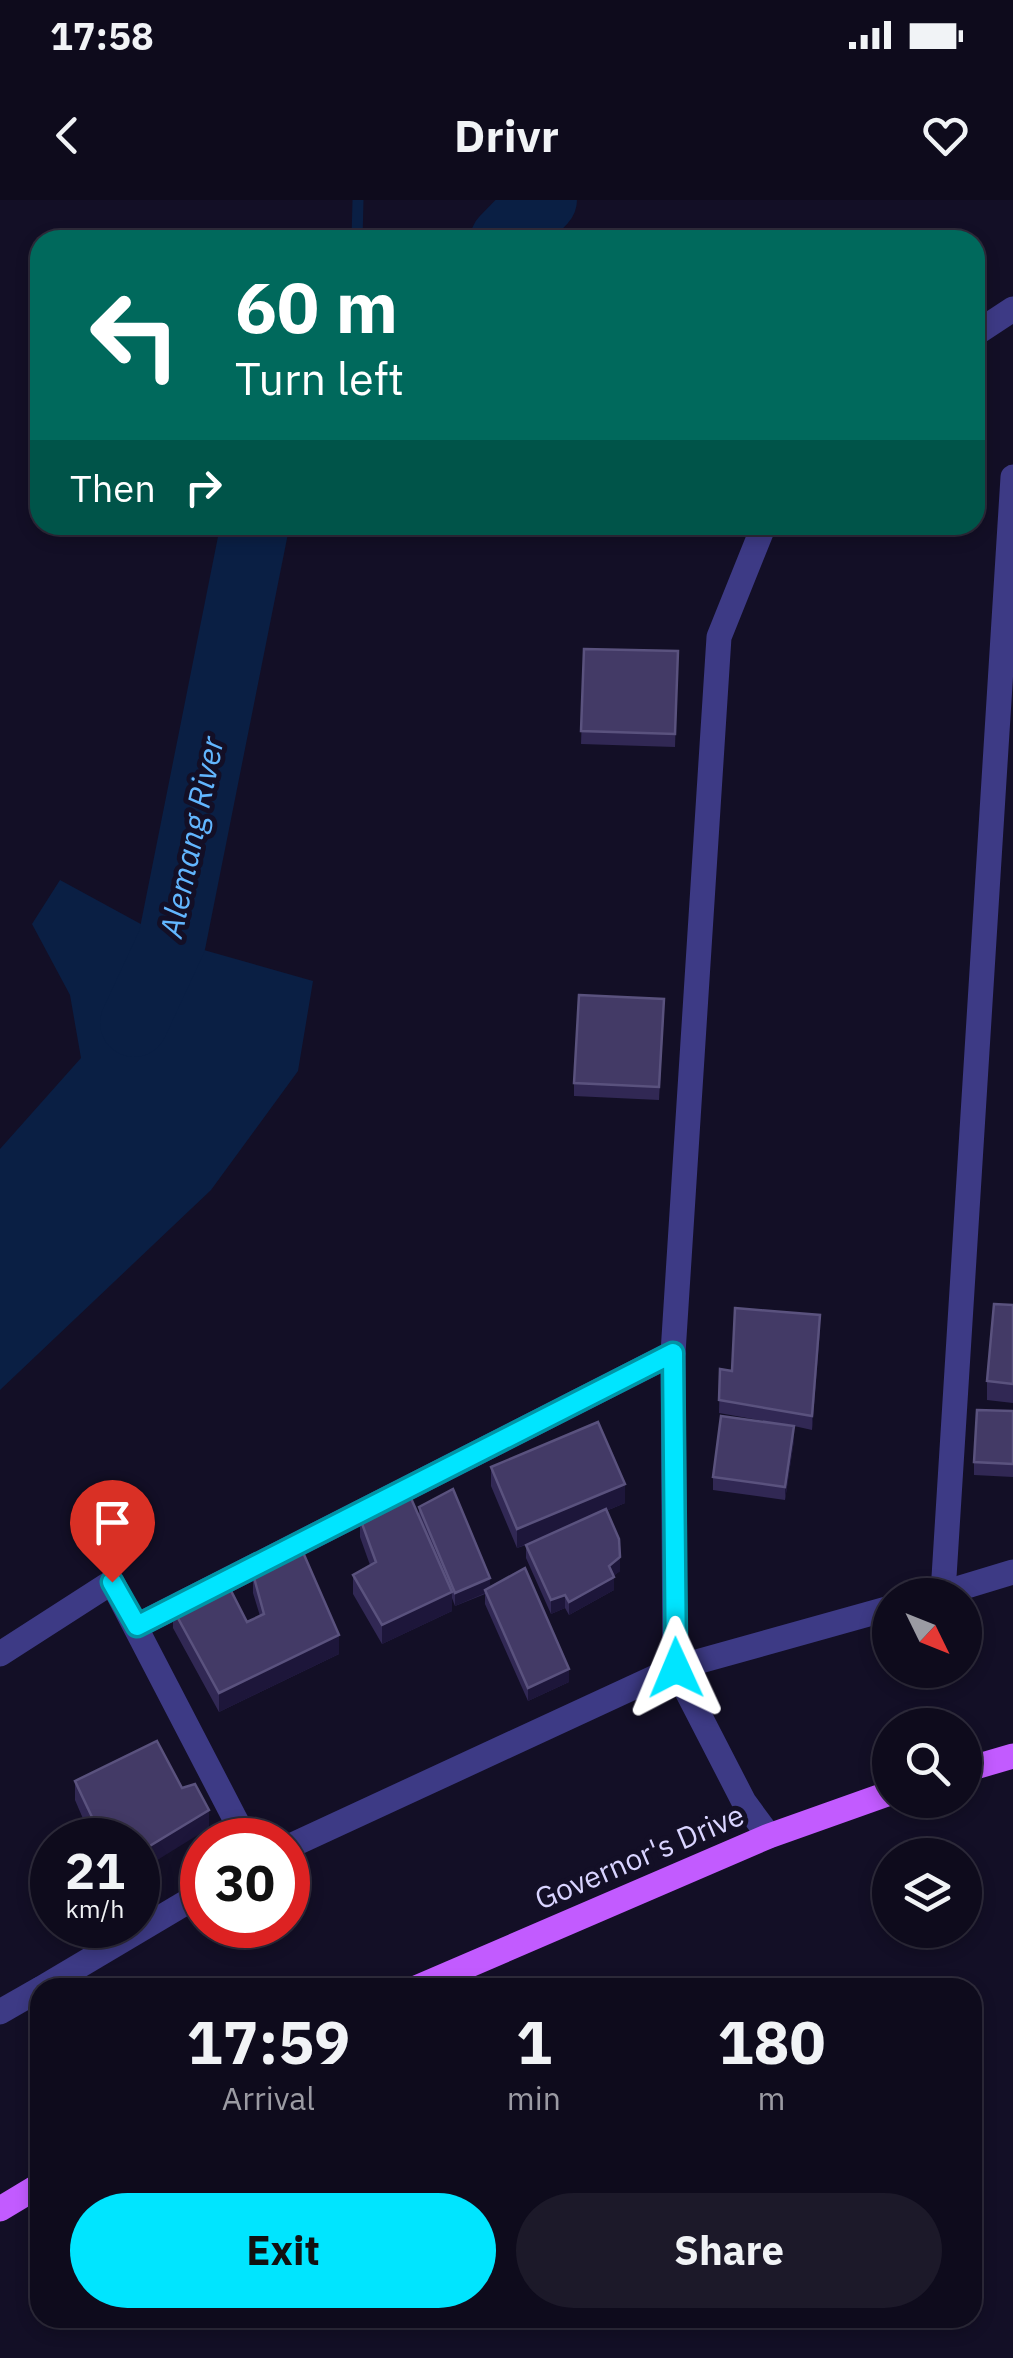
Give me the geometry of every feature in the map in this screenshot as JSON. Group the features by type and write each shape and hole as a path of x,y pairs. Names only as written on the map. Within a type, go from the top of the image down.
{"main road":[{"path":"982,1765 1013,1756"},
{"name":"Governor's Drive","path":"439,1978 769,1836 872,1799"},
{"path":"0,2209 30,2191"}],"street":[{"path":"985,327 1013,308"},
{"path":"941,1578 1013,478"},
{"path":"760,535 719,636 673,1353 676,1668 744,1802 769,1836"},
{"path":"137,1626 673,1353"},
{"path":"982,1581 1013,1572"},
{"path":"0,1654 112,1582 235,1818"},
{"path":"310,1837 676,1668 872,1613"},
{"path":"58,1978 180,1906"},
{"path":"0,2012 30,1994"}],"water":[{"path":"60,880 172,941 313,981 298,1071 211,1190 0,1390 0,1149 81,1058 70,995 32,924"}],"building":[{"path":"584,649 678,651 675,734 581,731"},
{"path":"579,995 664,999 659,1087 574,1083"},
{"path":"994,1304 1013,1305 1013,1384 987,1381"},
{"path":"735,1308 820,1315 812,1416 719,1400 720,1369 732,1371"},
{"path":"977,1410 1013,1411 1013,1464 974,1462"},
{"path":"721,1416 794,1426 785,1487 713,1477"},
{"path":"598,1422 625,1484 517,1529 491,1467"},
{"path":"453,1489 490,1578 455,1593 419,1507"},
{"path":"410,1496 452,1592 382,1625 353,1575 376,1562 360,1518"},
{"path":"606,1509 619,1539 620,1557 609,1566 614,1577 569,1602 565,1595 551,1600 526,1545"},
{"path":"302,1550 339,1635 219,1693 173,1609 227,1583 247,1622 264,1614 253,1574"},
{"path":"525,1568 569,1669 528,1688 485,1590"},
{"path":"157,1741 182,1788 195,1784 209,1810 196,1818 180,1818 180,1828 160,1840 160,1818 90,1818 75,1781"}],"waterway":[{"path":"357,230 358,200"},
{"name":"Alemang River","path":"514,230 543,200"},
{"name":"Alemang River","path":"134,1023 172,941 253,535"}],"route":[{"path":"112,1582 137,1626 673,1353 676,1668"}]}
